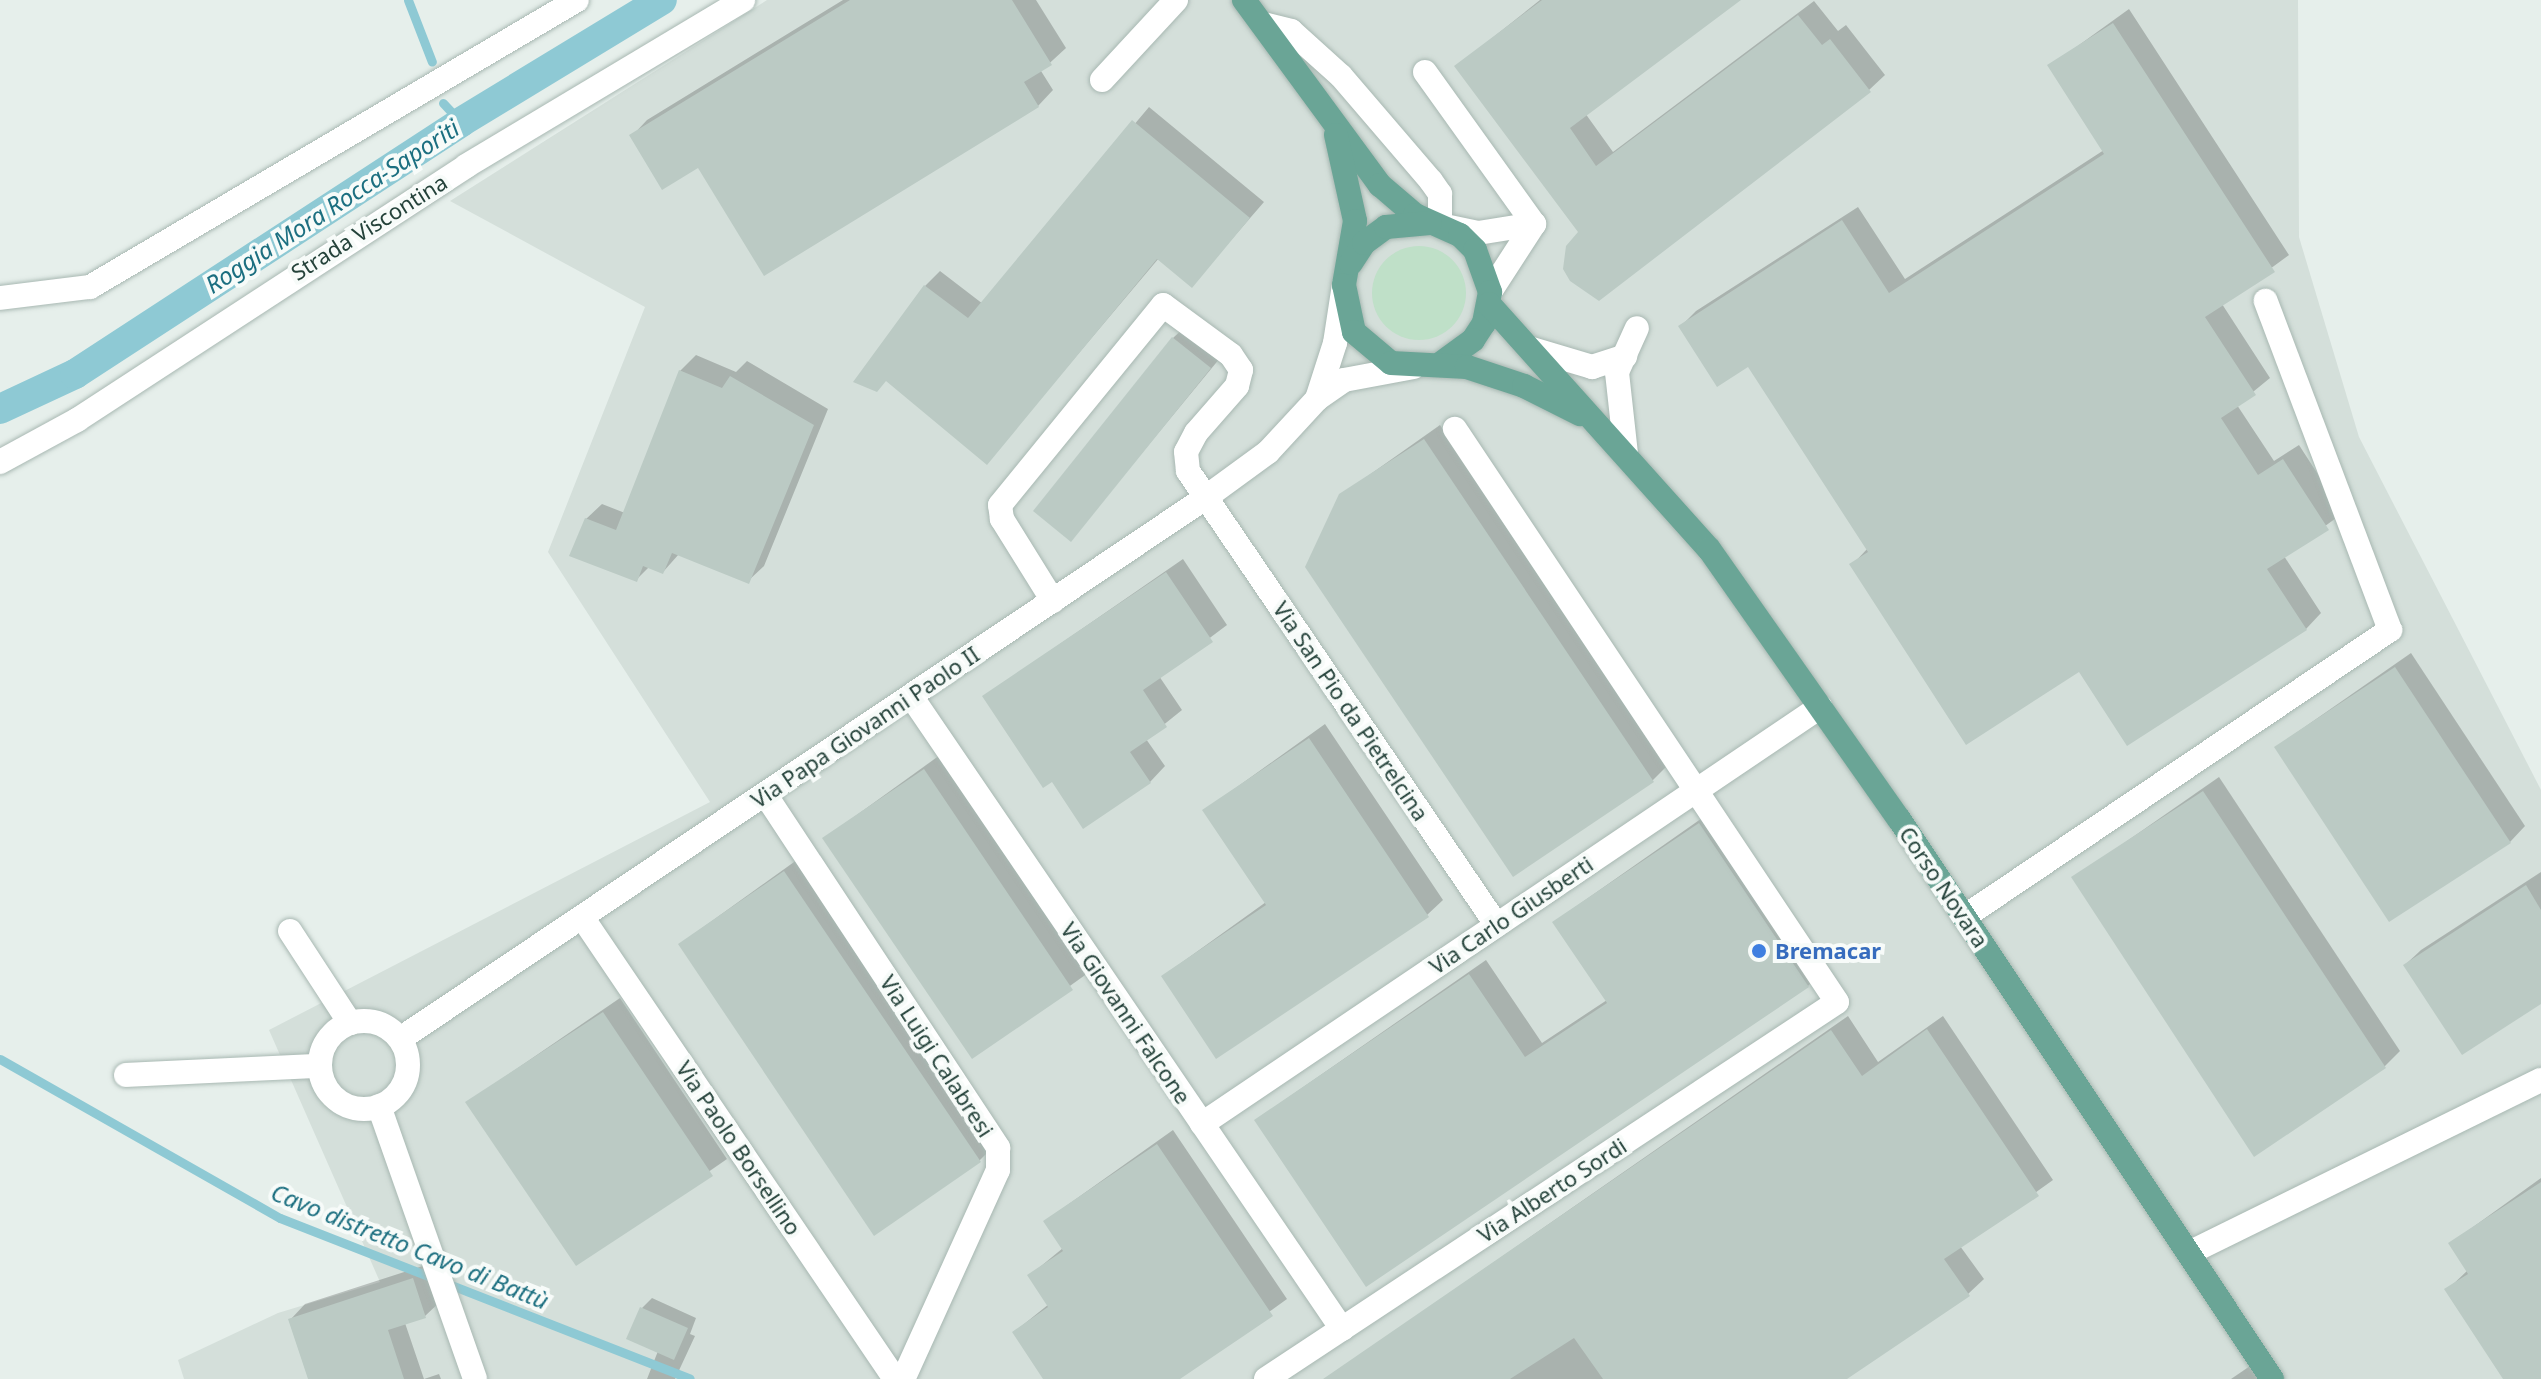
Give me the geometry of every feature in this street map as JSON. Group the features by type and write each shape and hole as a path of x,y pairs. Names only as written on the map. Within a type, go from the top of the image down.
{"main road":[{"name":"Corso Novara","path":"1244,0 1380,185 1415,215 1440,225 1475,250 1489,298 1587,417 1626,454 1709,549 1964,917 2272,1379"},
{"name":"Corso Novara","path":"1334,125 1355,221 1346,276 1354,332 1391,363 1414,367 1441,363 1495,375 1587,417"},
{"path":"1346,276 1364,243 1386,227 1413,221 1440,225"},
{"name":"Corso Novara","path":"1441,363 1473,340 1489,298"}],"street":[{"path":"0,298 90,287 577,0"},
{"name":"Strada Viscontina","path":"0,462 77,420 466,166 743,0"},
{"path":"1102,80 1176,0"},
{"path":"1263,24 1291,31 1341,76 1440,194 1440,225 1478,233 1534,224"},
{"path":"1425,72 1534,224"},
{"path":"1489,298 1534,224"},
{"name":"Via Papa Giovanni Paolo II","path":"1317,399 1335,343 1346,276"},
{"path":"1964,917 2390,630 2266,301"},
{"name":"Via San Pio da Pietrelcina","path":"1053,601 1002,519 1000,505 1006,492 1163,305 1231,355 1241,370 1237,386 1186,452 1188,471 1496,924"},
{"path":"1626,454 1617,372 1637,328"},
{"path":"1532,349 1592,367 1625,356"},
{"name":"Via Papa Giovanni Paolo II","path":"400,1039 1205,498 1294,428 1317,399 1344,380 1414,367"},
{"path":"1455,429 1696,792"},
{"name":"Via Giovanni Falcone","path":"911,696 1342,1329"},
{"name":"Via Carlo Giusberti","path":"1202,1124 1820,707"},
{"name":"Via Alberto Sordi","path":"1266,1379 1837,1002 1696,792"},
{"name":"Via Luigi Calabresi","path":"765,794 998,1148 998,1170 903,1379"},
{"name":"Via Paolo Borsellino","path":"582,917 895,1379"},
{"path":"290,931 350,1023"},
{"path":"350,1023 378,1023 400,1039 406,1051 406,1078 391,1100 365,1109 338,1101 322,1079 319,1066 328,1039 350,1023"},
{"path":"126,1075 319,1066"},
{"path":"2189,1253 2541,1080"},
{"path":"379,1106 475,1379"}],"shaded area":[{"path":"767,0 2298,0 2299,237 2359,437 2541,790 2541,1379 184,1379 178,1360 278,1313 380,1282 269,1030 710,802 548,552 645,307 450,201"}],"green space":[{"path":"1419,246 1437,249 1452,260 1463,275 1466,293 1463,311 1452,326 1437,337 1419,340 1401,337 1386,326 1375,311 1372,293 1375,275 1386,260 1401,249"}],"building":[{"path":"850,0 1012,0 1052,65 1024,82 1039,107 764,276 698,168 662,190 629,135"},
{"path":"1542,0 1741,0 1570,128 1596,166 1798,15 1822,45 1830,39 1871,92 1599,301 1570,281 1563,269 1566,246 1578,232 1454,66"},
{"path":"2113,23 2275,272 2205,317 2256,395 2221,418 2258,475 2283,459 2329,530 2267,569 2307,630 2127,746 2079,672 1966,745 1849,564 1868,552 1748,367 1717,387 1678,326 1842,220 1889,293 2104,154 2047,65"},
{"path":"1132,120 1250,218 1192,288 1157,259 987,465 886,381 877,392 853,382 924,285 968,318"},
{"path":"1172,337 1211,368 1071,542 1033,511"},
{"path":"679,370 722,388 730,376 814,425 749,584 672,553 663,574 643,566 637,582 569,556 585,518 616,530"},
{"path":"1424,439 1654,782 1513,877 1305,567 1339,494"},
{"path":"1166,572 1213,642 1143,690 1167,727 1130,752 1151,783 1083,829 1052,782 1043,788 982,696"},
{"path":"2395,667 2511,843 2389,922 2274,747"},
{"path":"1309,738 1429,917 1216,1059 1161,976 1266,905 1202,810"},
{"path":"924,769 1073,990 972,1059 822,838"},
{"path":"2203,791 2386,1068 2254,1157 2071,877"},
{"path":"1699,823 1809,987 1366,1287 1254,1120 1469,974 1525,1057 1607,1003 1552,922"},
{"path":"784,871 981,1162 874,1236 678,944"},
{"path":"2526,885 2541,910 2541,1004 2462,1055 2403,965"},
{"path":"603,1012 713,1176 576,1266 465,1102"},
{"path":"1927,1029 2039,1196 1944,1259 1970,1296 1847,1379 1603,1379 1574,1338 1510,1379 1323,1379 1831,1030 1862,1076"},
{"path":"1157,1144 1273,1316 1180,1379 1043,1379 1012,1332 1048,1307 1027,1275 1063,1251 1043,1221"},
{"path":"2541,1182 2541,1379 2503,1379 2444,1289 2468,1274 2448,1243"},
{"path":"413,1278 426,1318 388,1330 404,1379 308,1379 288,1319"},
{"path":"640,1307 688,1328 674,1360 626,1339"}],"waterway":[{"path":"408,0 432,62"},
{"name":"Roggia Mora Rocca-Saporiti","path":"0,409 75,374 461,122 662,0"},
{"path":"443,103 461,122"},
{"name":"Cavo distretto Cavo di Battù","path":"0,1059 280,1218 690,1379"}],"place":[{"name":"Bremacar","path":"1759,951"}]}
